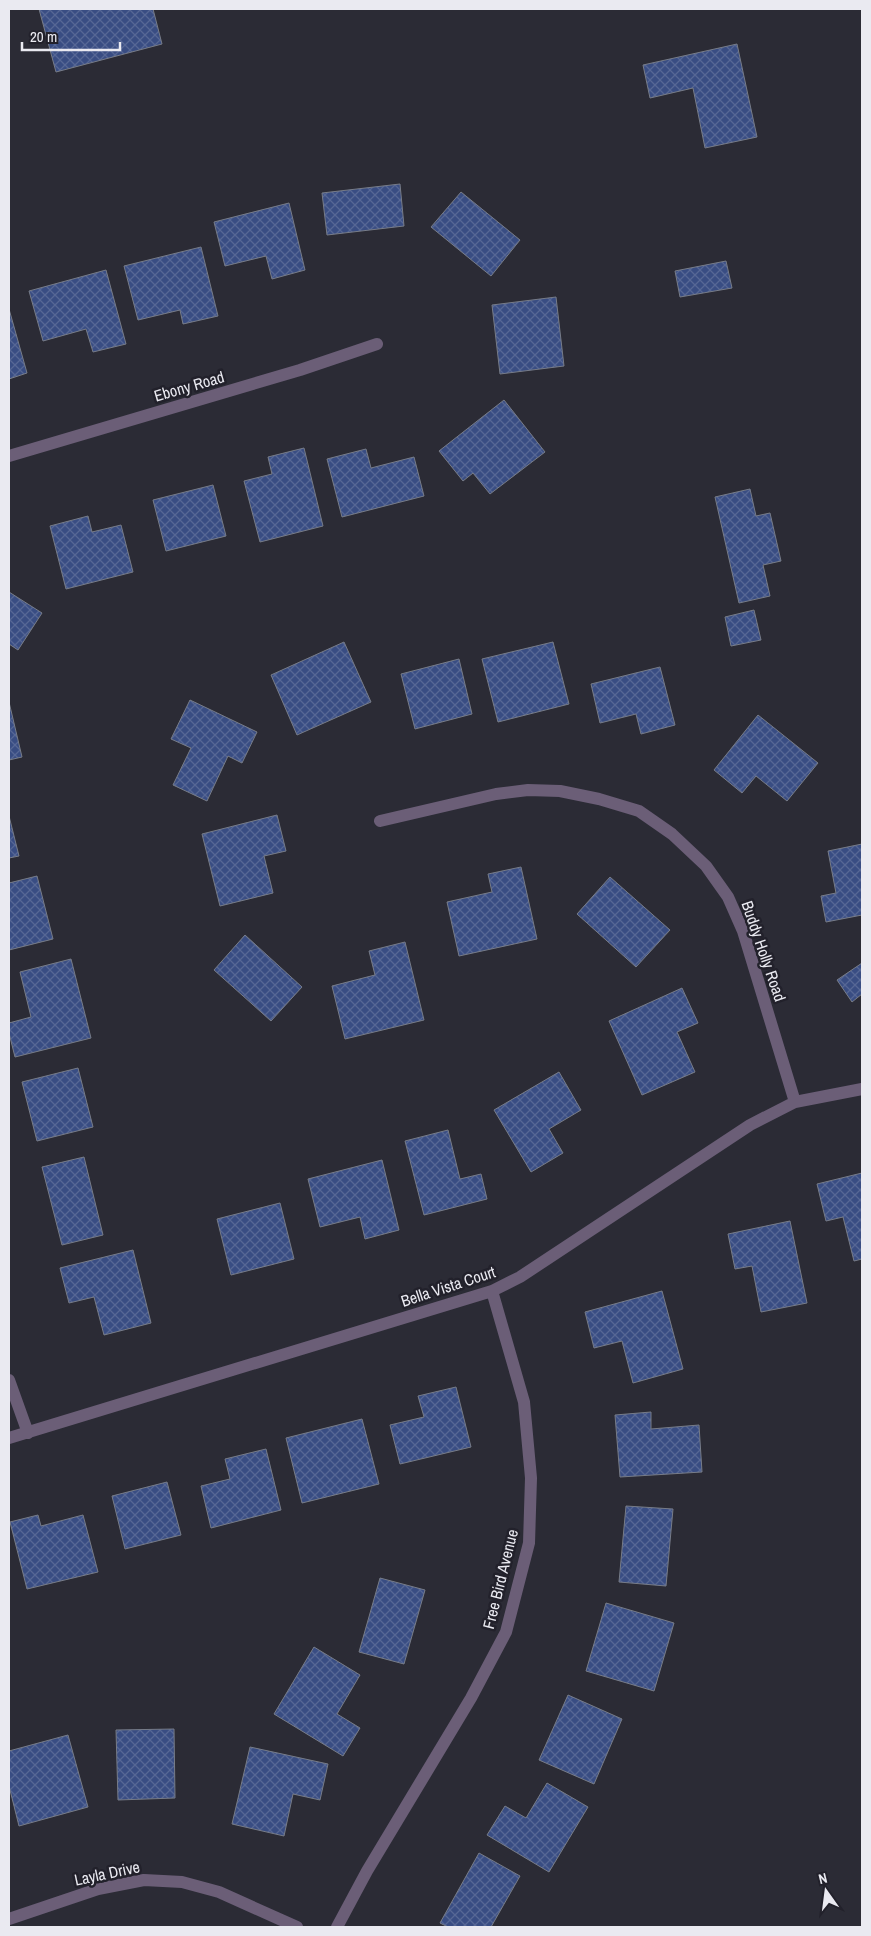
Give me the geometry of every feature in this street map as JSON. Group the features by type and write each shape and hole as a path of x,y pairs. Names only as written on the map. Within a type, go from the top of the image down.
{"street":[{"name":"Ebony Road","path":"9,456 300,370 377,344"},
{"name":"Buddy Holly Road","path":"380,821 496,794 528,790 560,791 599,799 639,811 672,834 706,866 728,897 743,931 795,1102"},
{"name":"Bella Vista Court","path":"9,1438 492,1291 520,1277 750,1125 795,1102 862,1090"},
{"name":"Free Bird Avenue","path":"337,1927 367,1871 471,1698 506,1632 529,1543 531,1478 524,1402 492,1291"},
{"path":"9,1380 28,1433"},
{"name":"Layla Drive","path":"9,1919 98,1889 144,1880 182,1882 219,1892 297,1927"}],"building":[{"path":"39,9 153,9 162,44 56,72"},
{"path":"737,44 757,137 705,148 693,88 650,98 643,65"},
{"path":"400,184 404,226 327,235 322,193"},
{"path":"461,192 520,240 491,276 431,227"},
{"path":"289,203 305,270 272,279 266,256 225,266 214,222"},
{"path":"201,247 218,316 183,324 180,310 138,320 124,266"},
{"path":"726,261 732,288 680,297 675,271"},
{"path":"106,270 126,344 93,352 86,329 43,341 29,291"},
{"path":"556,297 564,366 500,374 492,305"},
{"path":"9,309 27,373 9,379"},
{"path":"504,400 545,452 490,494 473,473 463,481 439,451"},
{"path":"304,448 323,526 260,542 244,481 272,474 268,457"},
{"path":"366,449 371,468 414,457 424,496 342,517 327,459"},
{"path":"213,485 226,536 166,551 153,500"},
{"path":"750,489 756,516 770,513 781,561 763,565 770,596 739,603 715,497"},
{"path":"88,516 92,532 121,525 133,572 66,589 50,526"},
{"path":"9,592 42,613 18,650 9,644"},
{"path":"754,610 761,640 731,646 725,617"},
{"path":"344,642 371,702 297,735 271,675"},
{"path":"553,642 569,704 498,722 482,659"},
{"path":"459,659 472,714 415,729 401,674"},
{"path":"660,667 675,725 641,734 636,714 600,723 591,684"},
{"path":"190,700 257,732 242,763 228,756 207,801 173,785 191,748 171,739"},
{"path":"9,702 22,757 9,760"},
{"path":"758,715 818,763 787,801 756,776 742,793 714,770"},
{"path":"277,815 286,851 264,856 273,893 220,906 202,834"},
{"path":"9,816 19,856 9,858"},
{"path":"862,844 862,915 826,922 821,896 836,893 828,851"},
{"path":"521,867 537,939 459,956 447,902 492,892 488,874"},
{"path":"37,876 53,939 9,950 9,883"},
{"path":"610,877 670,930 636,967 577,914"},
{"path":"245,935 302,987 271,1021 214,970"},
{"path":"405,942 424,1020 345,1039 332,986 375,975 369,951"},
{"path":"71,959 91,1038 15,1057 9,1033 9,1023 31,1017 20,972"},
{"path":"862,963 862,994 852,1002 837,980"},
{"path":"682,988 698,1023 677,1032 695,1072 642,1095 609,1021"},
{"path":"78,1068 93,1127 37,1141 22,1082"},
{"path":"559,1072 581,1110 549,1129 563,1153 531,1172 494,1110"},
{"path":"448,1130 460,1179 481,1174 487,1199 424,1215 405,1141"},
{"path":"84,1157 103,1235 62,1245 42,1167"},
{"path":"382,1160 399,1230 365,1239 360,1217 320,1227 308,1179"},
{"path":"862,1173 862,1259 854,1261 843,1217 826,1221 817,1184"},
{"path":"280,1203 294,1259 231,1275 217,1219"},
{"path":"790,1221 807,1303 761,1312 752,1266 735,1269 728,1234"},
{"path":"133,1250 151,1323 104,1335 94,1297 69,1303 60,1268"},
{"path":"662,1291 683,1369 633,1383 622,1341 594,1348 585,1312"},
{"path":"456,1387 471,1447 400,1464 390,1425 424,1417 418,1396"},
{"path":"651,1412 651,1429 699,1425 702,1472 620,1477 615,1415"},
{"path":"362,1419 379,1484 302,1503 286,1438"},
{"path":"266,1449 281,1510 211,1528 201,1486 230,1479 225,1459"},
{"path":"167,1482 181,1535 125,1549 112,1496"},
{"path":"626,1506 673,1509 666,1586 619,1582"},
{"path":"38,1515 41,1526 83,1515 98,1572 27,1589 10,1522"},
{"path":"380,1578 425,1590 404,1664 359,1652"},
{"path":"606,1603 674,1623 654,1691 586,1671"},
{"path":"314,1647 360,1675 337,1714 360,1728 343,1756 274,1714"},
{"path":"568,1695 622,1719 594,1784 539,1760"},
{"path":"174,1729 175,1798 118,1800 116,1730"},
{"path":"68,1735 88,1807 19,1826 9,1786 9,1751"},
{"path":"250,1747 328,1764 320,1800 293,1794 284,1836 232,1824"},
{"path":"547,1783 588,1807 549,1872 487,1835 505,1806 526,1818"},
{"path":"479,1853 520,1876 491,1927 448,1927 440,1923"}]}
